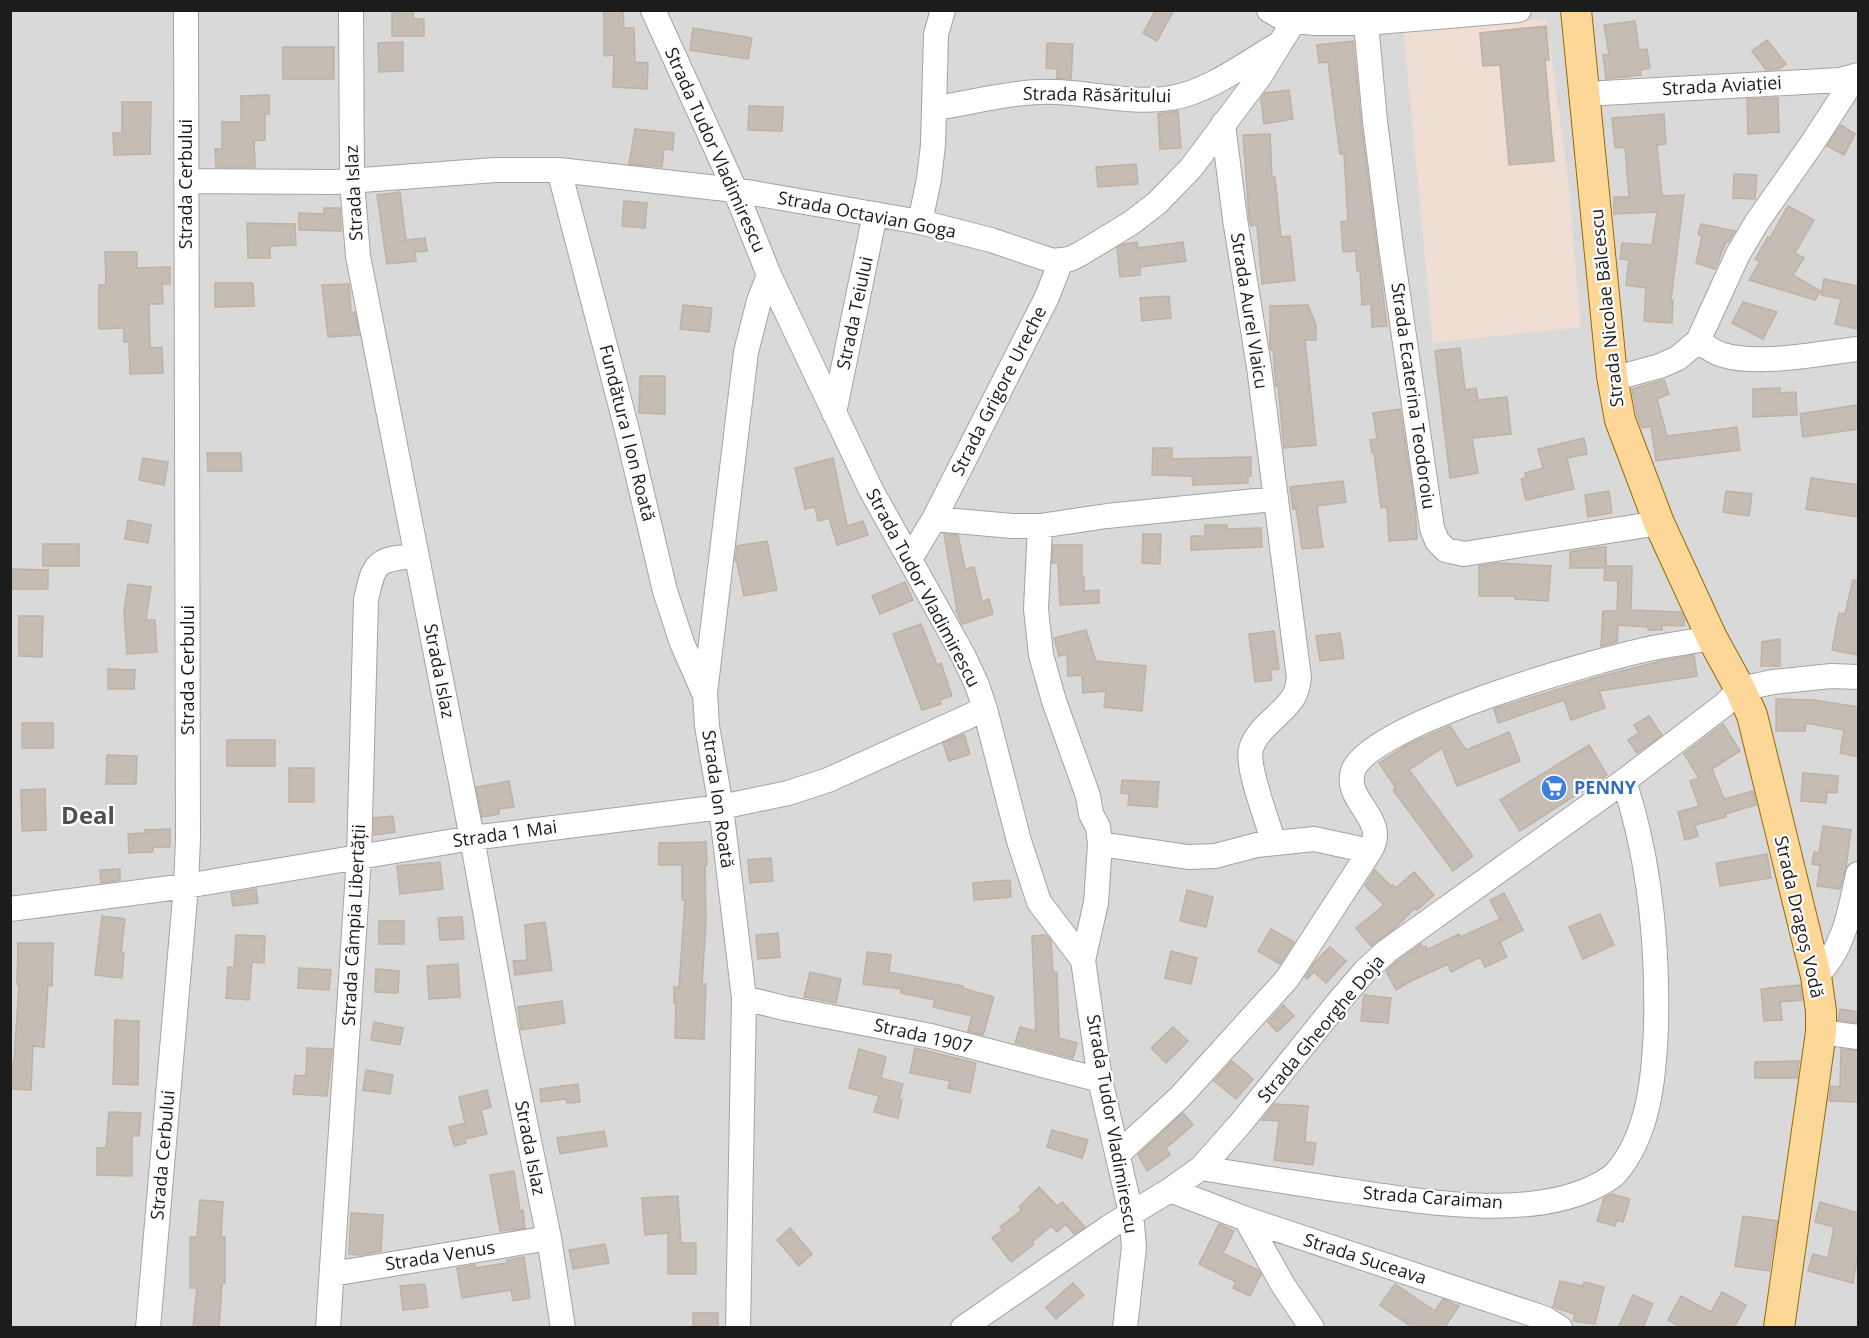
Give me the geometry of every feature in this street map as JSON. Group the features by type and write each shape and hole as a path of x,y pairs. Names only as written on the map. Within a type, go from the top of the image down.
{"main road":[{"name":"Strada Nicolae Bălcescu","path":"1576,10 1612,376 1620,420 1659,523 1712,638 1740,689"},
{"name":"Strada Dragoș Vodă","path":"1740,689 1752,715 1816,976 1821,1011 1821,1032 1779,1328"}],"street":[{"name":"Strada Cerbului","path":"148,1328 186,885 188,803 186,10"},
{"name":"Strada Islaz","path":"351,10 354,232 472,838 509,1044 549,1238 563,1328"},
{"path":"920,222 929,179 936,108 936,34 943,10"},
{"path":"1269,10 1278,16 1294,21 1366,23 1518,10"},
{"name":"Strada Tudor Vladimirescu","path":"658,12 769,275 834,413 871,490 963,655 977,686 1019,841 1039,902 1083,960 1100,1080 1131,1214 1134,1247 1125,1328"},
{"path":"1061,261 1080,254 1131,223 1157,203 1191,168 1260,76 1294,21"},
{"name":"Strada Ecaterina Teodoroiu","path":"1366,23 1375,121 1391,247 1421,460 1432,528 1437,541 1446,550 1464,554 1659,523"},
{"name":"Strada Răsăritului","path":"936,108 972,103 1007,94 1040,92 1133,99 1172,98 1209,85 1282,42"},
{"path":"1612,376 1627,375 1660,366 1678,358 1698,341 1719,292 1747,238 1857,76"},
{"name":"Strada Aviației","path":"1585,94 1819,81 1857,76"},
{"name":"Strada Aurel Vlaicu","path":"1223,124 1235,219 1259,367 1299,678 1296,694 1258,736 1250,751 1250,765 1274,843"},
{"name":"Strada Octavian Goga","path":"186,182 352,182 495,170 559,170 735,190 920,222 991,240 1053,261 1061,261"},
{"name":"Fundătura I Ion Roată","path":"559,170 626,426 665,591 682,643 705,693"},
{"name":"Strada Teiului","path":"834,413 875,214"},
{"name":"Strada Grigore Ureche","path":"910,559 934,519 1047,297 1061,261"},
{"name":"Strada Ion Roată","path":"738,1328 744,998 721,807 707,726 705,693 746,352 759,301 769,275"},
{"path":"1698,341 1722,355 1735,358 1769,359 1858,349"},
{"path":"934,519 988,525 1040,526 1174,508 1275,499"},
{"path":"1040,526 1036,609 1041,656 1088,796 1091,814 1098,827 1100,844 1096,903 1083,960"},
{"name":"Strada Câmpia Libertății","path":"328,1328 359,857 366,600 375,567 393,558 416,556"},
{"path":"1118,1154 1180,1097 1287,980 1375,843 1376,832 1373,822 1355,794 1353,772 1360,760 1378,745 1417,725 1543,677 1657,647 1712,638"},
{"path":"1740,689 1773,682 1831,676 1858,677"},
{"name":"Strada Gheorghe Doja","path":"963,1328 1201,1168 1240,1124 1346,993 1387,951 1624,781 1724,705 1740,689"},
{"name":"Strada 1 Mai","path":"10,909 186,885 472,838 721,807 788,794 828,780 985,710"},
{"name":"Strada Caraiman","path":"1201,1168 1376,1195 1482,1205 1558,1199 1586,1191 1613,1176 1629,1156 1633,1147 1652,1086 1656,1008 1648,887 1641,843 1624,781"},
{"path":"1100,844 1188,857 1215,856 1257,845 1314,839 1370,851"},
{"path":"1816,976 1827,966 1838,948 1858,874"},
{"name":"Strada 1907","path":"744,998 931,1036 1100,1080"},
{"path":"1821,1032 1858,1037"},
{"name":"Strada Suceava","path":"1170,1190 1246,1219 1544,1318 1560,1328"},
{"path":"1246,1219 1283,1285 1312,1328"},
{"name":"Strada Venus","path":"332,1274 549,1238"}],"shaded area":[{"path":"11,11 1858,11 1858,1327 11,1327"},
{"path":"1546,19 1568,177 1581,327 1433,343 1403,26"}],"building":[{"path":"392,10 413,10 413,19 424,19 424,36 392,36"},
{"path":"604,10 623,10 624,28 634,28 635,62 648,63 647,89 613,87 614,55 604,56"},
{"path":"1156,10 1174,10 1157,41 1143,33"},
{"path":"1635,21 1639,50 1647,49 1650,68 1640,70 1641,75 1606,79 1603,55 1609,54 1604,25"},
{"path":"1546,26 1549,60 1545,60 1554,161 1509,165 1500,65 1483,66 1480,33"},
{"path":"693,28 752,38 748,59 690,50"},
{"path":"1767,40 1786,64 1779,69 1766,70 1752,51"},
{"path":"1353,41 1387,326 1372,327 1371,304 1362,305 1356,251 1343,252 1341,222 1348,221 1344,154 1340,154 1328,62 1319,63 1317,45"},
{"path":"403,42 403,71 379,72 378,43"},
{"path":"1047,43 1073,44 1071,79 1057,78 1057,69 1046,68"},
{"path":"283,47 334,47 334,79 283,79"},
{"path":"1289,90 1293,119 1264,124 1261,99 1265,93"},
{"path":"269,95 269,114 265,114 265,140 254,141 255,167 216,167 215,149 222,149 222,122 241,122 241,96"},
{"path":"1778,98 1779,132 1748,134 1747,99"},
{"path":"122,102 151,102 150,154 114,155 113,133 122,133"},
{"path":"749,106 783,107 782,131 748,130"},
{"path":"1178,111 1181,148 1160,149 1158,114"},
{"path":"1664,114 1666,144 1657,145 1662,196 1684,195 1671,300 1673,300 1672,323 1644,321 1646,288 1626,285 1629,260 1620,259 1622,243 1652,245 1657,212 1614,214 1614,197 1629,197 1625,147 1615,148 1612,118"},
{"path":"1841,125 1855,134 1844,155 1827,146"},
{"path":"635,129 674,133 673,150 664,149 662,167 629,164"},
{"path":"1270,134 1272,177 1275,177 1281,237 1290,236 1295,280 1262,284 1257,225 1251,226 1249,217 1243,135"},
{"path":"1136,164 1138,184 1098,187 1096,167"},
{"path":"1734,174 1757,175 1755,199 1733,198"},
{"path":"400,192 406,240 425,238 427,251 415,252 416,261 387,264 377,195"},
{"path":"624,201 647,203 645,228 622,226"},
{"path":"1788,206 1814,220 1795,253 1804,258 1793,275 1820,291 1815,300 1749,280 1760,262 1755,259"},
{"path":"324,208 340,208 341,231 299,230 299,213 324,214"},
{"path":"247,223 295,224 296,245 270,246 270,258 248,258"},
{"path":"1701,224 1735,231 1726,242 1715,269 1696,263 1702,236 1698,234"},
{"path":"1137,242 1138,248 1183,242 1186,261 1140,267 1140,275 1120,277 1117,248 1124,244"},
{"path":"105,252 137,252 137,268 170,267 170,284 162,284 163,304 149,304 150,348 162,347 163,373 130,374 129,342 124,342 124,328 99,329 99,285 106,285"},
{"path":"1824,279 1858,286 1858,329 1835,324 1841,299 1821,295"},
{"path":"215,283 253,283 254,306 215,307"},
{"path":"349,284 351,313 355,312 359,335 328,337 322,285"},
{"path":"1169,296 1171,318 1142,321 1140,298"},
{"path":"1743,302 1777,312 1763,339 1732,323"},
{"path":"683,305 712,308 709,332 680,329"},
{"path":"1308,305 1316,325 1316,340 1305,340 1316,445 1284,448 1278,385 1276,386 1273,350 1270,346 1270,306"},
{"path":"1460,348 1465,390 1476,388 1478,400 1507,397 1511,434 1472,438 1478,473 1450,478 1435,351"},
{"path":"640,376 665,376 665,414 639,413"},
{"path":"1664,380 1669,394 1657,399 1667,436 1737,427 1740,450 1656,461 1651,426 1642,428 1632,389"},
{"path":"1780,388 1780,393 1796,392 1797,415 1753,417 1753,389"},
{"path":"1858,405 1858,429 1803,437 1800,414"},
{"path":"1400,409 1415,507 1417,539 1389,541 1387,507 1381,508 1374,453 1372,453 1370,440 1377,439 1373,413"},
{"path":"1584,438 1587,454 1567,458 1574,489 1526,500 1521,479 1526,478 1525,473 1543,468 1538,449"},
{"path":"1153,448 1172,448 1172,459 1251,457 1251,476 1248,476 1248,483 1193,485 1192,476 1152,475"},
{"path":"207,453 241,453 242,471 208,471"},
{"path":"143,458 168,462 164,485 139,480"},
{"path":"833,458 847,526 863,521 868,535 837,545 829,518 818,521 815,507 805,509 795,468"},
{"path":"1811,478 1858,485 1858,517 1806,509"},
{"path":"1343,481 1346,502 1317,506 1323,547 1302,549 1296,508 1293,509 1290,487"},
{"path":"1609,491 1612,513 1588,517 1585,495"},
{"path":"1726,491 1752,494 1749,516 1723,512"},
{"path":"128,520 151,525 148,543 125,539"},
{"path":"1205,525 1227,525 1227,529 1261,528 1262,547 1191,550 1191,536 1205,536"},
{"path":"944,534 958,535 965,569 974,567 982,601 989,599 993,614 962,624 956,610"},
{"path":"1143,534 1161,534 1160,564 1142,563"},
{"path":"767,541 777,590 744,596 735,560 737,546"},
{"path":"43,544 79,544 79,566 43,566"},
{"path":"1053,545 1082,545 1084,591 1099,590 1099,603 1060,605 1058,563 1052,563"},
{"path":"1606,547 1606,566 1632,566 1631,610 1681,612 1684,626 1662,625 1662,630 1648,630 1648,627 1618,625 1617,642 1601,646 1603,611 1617,611 1618,581 1604,580 1605,568 1570,568 1570,552"},
{"path":"1498,563 1551,566 1548,601 1515,599 1515,596 1479,596 1479,566"},
{"path":"10,569 48,570 48,589 10,589"},
{"path":"1853,580 1858,581 1858,655 1832,650 1839,613 1845,614"},
{"path":"905,582 913,600 880,614 872,596"},
{"path":"128,584 151,587 146,620 155,620 157,652 127,654 124,612"},
{"path":"19,616 43,616 42,657 19,656"},
{"path":"921,624 937,665 941,663 952,696 939,700 941,704 922,710 893,634"},
{"path":"1086,630 1096,661 1146,666 1142,711 1104,707 1106,691 1083,693 1082,675 1068,676 1067,654 1059,656 1054,638"},
{"path":"1274,631 1279,669 1270,670 1272,680 1255,682 1249,634"},
{"path":"1340,633 1344,658 1320,661 1316,636"},
{"path":"1780,639 1780,666 1761,666 1762,642"},
{"path":"1694,655 1697,676 1599,691 1605,708 1571,720 1564,700 1498,723 1494,709 1594,678"},
{"path":"108,669 135,670 134,689 108,689"},
{"path":"1776,699 1813,700 1858,707 1858,757 1840,753 1844,730 1806,723 1805,731 1776,731"},
{"path":"1649,716 1662,735 1637,753 1628,740 1639,733 1634,725"},
{"path":"22,723 53,723 53,748 22,748"},
{"path":"1723,724 1740,751 1712,769 1724,799 1753,791 1756,805 1725,814 1726,817 1695,825 1698,836 1685,840 1678,812 1699,806 1690,781 1699,778 1684,754"},
{"path":"1450,726 1466,750 1509,732 1520,761 1457,786 1442,748 1409,770 1473,856 1453,871 1393,790 1396,788 1379,763 1407,745"},
{"path":"964,734 970,754 949,761 943,743"},
{"path":"227,740 275,740 275,766 227,766"},
{"name":"PENNY","path":"1589,745 1607,775 1520,831 1500,800"},
{"path":"107,755 137,756 136,784 106,784"},
{"path":"289,768 314,768 314,802 289,802"},
{"path":"1803,773 1838,776 1837,793 1827,792 1826,803 1801,801"},
{"path":"1122,780 1159,782 1157,807 1128,805 1129,794 1121,793"},
{"path":"509,781 514,807 499,809 499,814 482,817 476,787"},
{"path":"45,789 46,830 22,831 21,790"},
{"path":"393,816 395,832 374,835 374,818"},
{"path":"1823,826 1851,830 1846,867 1840,889 1817,886 1820,865 1812,864 1814,852 1819,853"},
{"path":"170,829 170,847 153,847 153,852 129,853 128,834 145,833 145,830"},
{"path":"706,842 706,922 702,984 706,984 704,1039 675,1038 674,987 679,987 685,900 682,900 682,865 659,865 659,843"},
{"path":"1767,854 1771,878 1720,886 1716,863"},
{"path":"771,858 773,881 750,883 748,860"},
{"path":"440,862 443,889 400,894 397,866"},
{"path":"120,869 120,880 101,883 100,870"},
{"path":"1375,870 1396,888 1414,872 1434,895 1417,910 1415,908 1395,928 1371,946 1356,928 1384,905 1365,886"},
{"path":"1010,880 1011,897 974,900 973,883"},
{"path":"256,889 258,903 233,906 231,893"},
{"path":"1187,890 1213,897 1206,927 1180,921"},
{"path":"1504,893 1523,930 1500,942 1507,957 1485,967 1480,957 1451,972 1448,964 1396,990 1386,971 1396,962 1421,944 1423,948 1426,946 1427,950 1459,934 1461,937 1500,919 1490,900"},
{"path":"1600,914 1614,945 1583,959 1569,927"},
{"path":"102,916 125,919 121,953 124,953 122,978 95,975"},
{"path":"462,917 464,939 440,940 438,918"},
{"path":"379,921 404,921 404,944 379,944"},
{"path":"545,922 552,970 515,975 513,961 527,960 525,925"},
{"path":"1271,929 1294,942 1280,964 1258,951"},
{"path":"778,933 780,957 758,959 756,935"},
{"path":"236,935 265,936 264,963 252,962 249,1000 226,998 228,967 234,968"},
{"path":"1046,935 1051,941 1053,972 1057,972 1059,1038 1077,1043 1073,1058 1015,1043 1020,1027 1036,1031 1032,936"},
{"path":"18,943 53,943 52,986 48,985 44,1047 33,1046 31,1090 10,1089 10,1062 14,1063 19,985 17,984"},
{"path":"1330,947 1346,961 1326,983 1314,972 1307,979 1305,977 1315,962"},
{"path":"1171,951 1197,958 1191,984 1165,978"},
{"path":"867,952 891,955 889,972 963,986 962,988 994,997 983,1035 968,1031 972,1016 933,1007 935,1000 901,993 902,989 863,984"},
{"path":"458,964 460,997 429,999 427,966"},
{"path":"299,968 331,970 329,990 298,988"},
{"path":"376,969 399,971 398,993 375,992"},
{"path":"810,972 841,979 836,1003 804,997"},
{"path":"1800,985 1802,1000 1780,1002 1782,1020 1764,1021 1761,989"},
{"path":"1364,995 1391,998 1388,1023 1361,1021"},
{"path":"562,1001 565,1023 521,1030 518,1007"},
{"path":"1283,1005 1294,1016 1277,1032 1268,1022"},
{"path":"1840,1009 1858,1012 1858,1023 1838,1020"},
{"path":"115,1020 139,1021 138,1085 113,1084"},
{"path":"374,1022 403,1028 400,1045 371,1040"},
{"path":"1173,1027 1188,1041 1166,1063 1151,1048"},
{"path":"307,1048 332,1049 327,1096 293,1094 295,1075 306,1076"},
{"path":"915,1048 976,1063 970,1093 948,1088 950,1081 910,1073"},
{"path":"859,1049 886,1057 881,1078 903,1084 898,1118 874,1112 879,1096 849,1088"},
{"path":"1841,1049 1858,1051 1858,1102 1829,1101 1831,1086 1840,1087"},
{"path":"1232,1061 1253,1079 1236,1099 1214,1081"},
{"path":"1799,1061 1797,1078 1755,1078 1755,1062"},
{"path":"366,1070 393,1075 390,1094 363,1090"},
{"path":"578,1084 580,1102 567,1103 566,1099 541,1102 540,1089"},
{"path":"487,1090 491,1107 481,1110 487,1134 465,1139 466,1143 454,1146 449,1127 465,1123 459,1097"},
{"path":"1274,1104 1308,1106 1305,1142 1316,1143 1313,1165 1274,1160 1279,1121 1262,1120"},
{"path":"109,1112 141,1113 139,1136 132,1136 132,1176 97,1175 97,1148 106,1148"},
{"path":"1183,1113 1193,1125 1166,1148 1170,1155 1147,1171 1138,1155"},
{"path":"1052,1130 1088,1140 1082,1158 1047,1147"},
{"path":"604,1131 607,1146 560,1154 557,1138"},
{"path":"514,1171 525,1228 500,1231 490,1175"},
{"path":"1039,1187 1057,1206 1062,1202 1085,1227 1074,1234 1066,1224 1057,1232 1051,1226 1032,1242 1034,1244 1011,1262 992,1238 1003,1230 1000,1227 1022,1210 1019,1207"},
{"path":"1612,1194 1630,1199 1623,1222 1617,1220 1615,1226 1597,1221 1604,1198"},
{"path":"678,1196 681,1243 696,1243 696,1274 668,1274 668,1233 645,1235 642,1198"},
{"path":"200,1200 223,1202 221,1237 225,1237 225,1283 222,1283 219,1328 193,1328 197,1288 190,1288 190,1237 197,1237"},
{"path":"1820,1202 1858,1213 1858,1254 1853,1283 1808,1271 1813,1254 1828,1258 1834,1227 1815,1222"},
{"path":"351,1213 383,1215 381,1251 360,1255 349,1254"},
{"path":"1743,1216 1777,1221 1769,1271 1735,1266"},
{"path":"1219,1224 1234,1231 1223,1253 1258,1270 1261,1274 1250,1296 1233,1288 1236,1282 1199,1264"},
{"path":"790,1228 812,1254 799,1266 777,1240"},
{"path":"605,1244 609,1263 573,1269 569,1250"},
{"path":"524,1257 530,1298 513,1301 511,1290 462,1298 457,1268 507,1263 507,1260"},
{"path":"1560,1281 1583,1286 1584,1282 1604,1287 1595,1324 1573,1321 1575,1314 1553,1307"},
{"path":"1073,1283 1084,1295 1056,1319 1046,1307"},
{"path":"425,1284 428,1307 403,1310 400,1286"},
{"path":"1395,1284 1435,1311 1443,1299 1459,1306 1444,1328 1413,1328 1380,1305"},
{"path":"1722,1292 1746,1305 1734,1328 1682,1328 1668,1320 1681,1296 1711,1312"},
{"path":"1633,1295 1653,1304 1643,1328 1618,1328"},
{"path":"693,1313 718,1313 718,1328 693,1328"}],"place":[{"name":"PENNY","path":"1554,788"}],"district":[{"name":"Deal","path":"88,816"}]}
